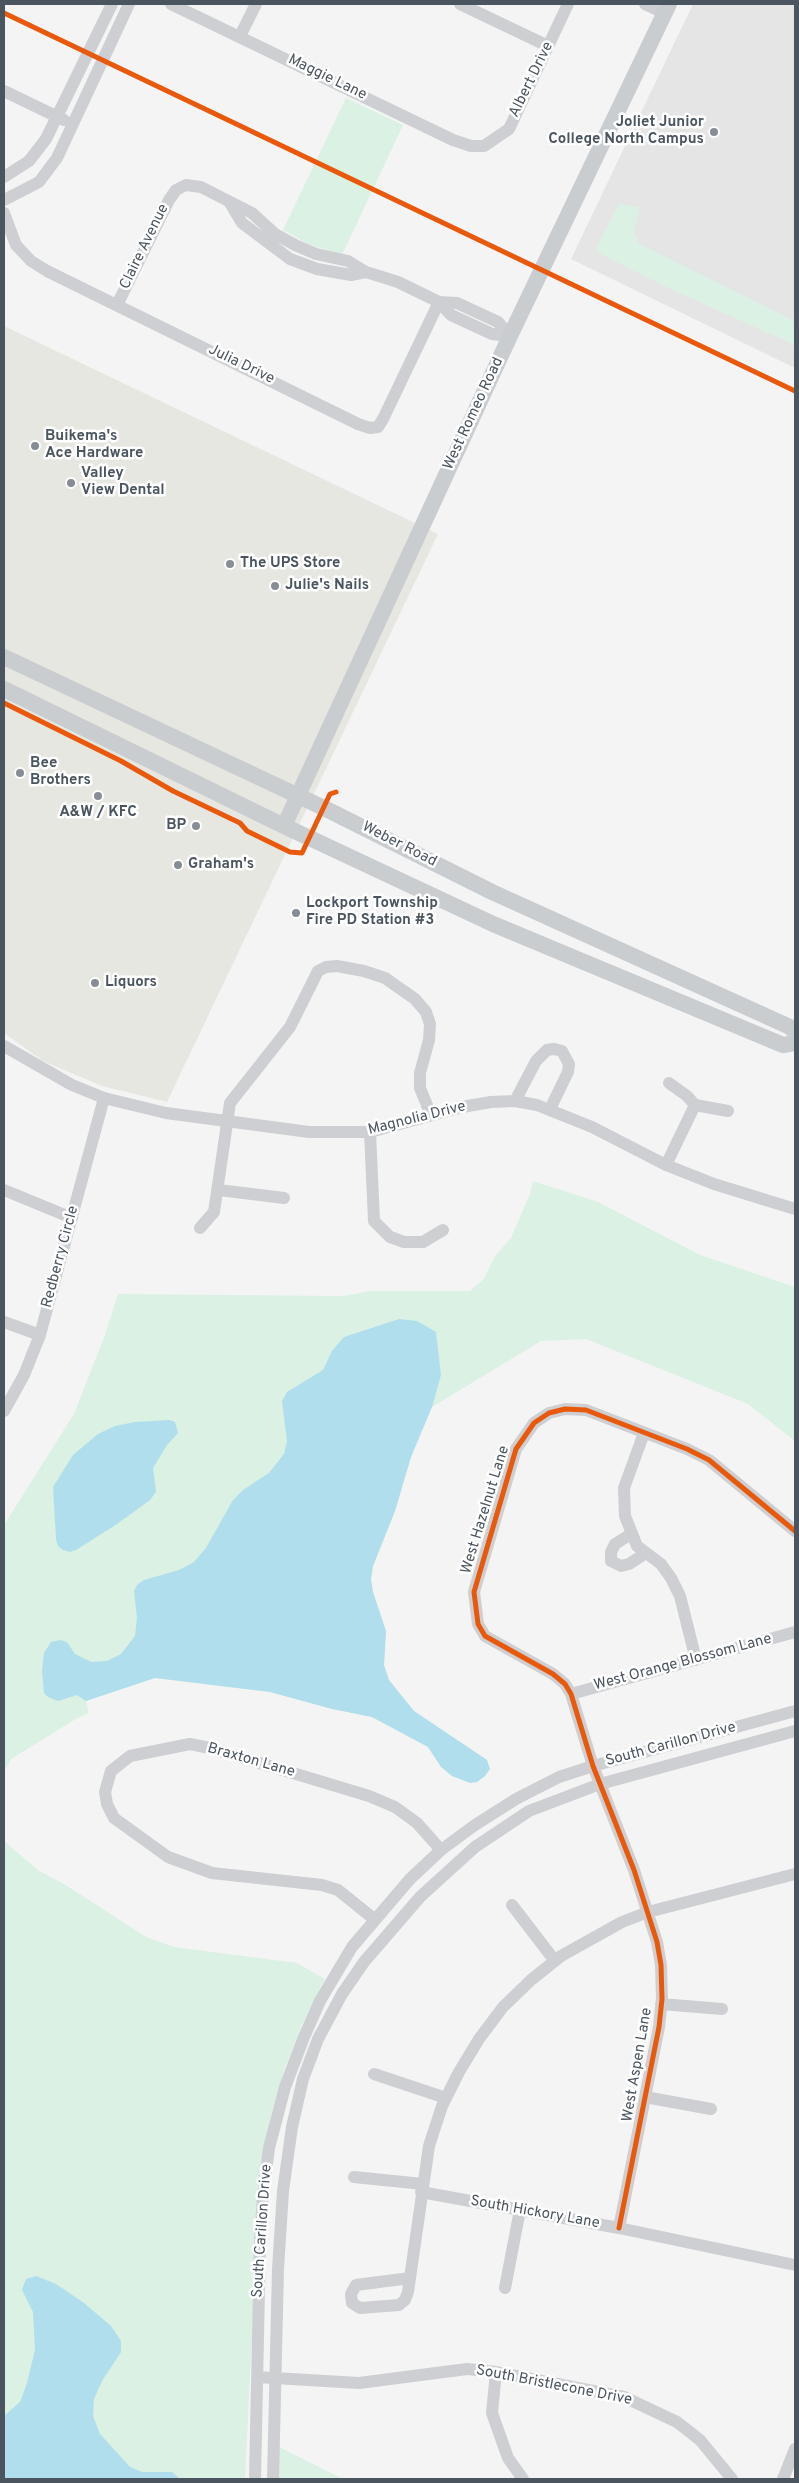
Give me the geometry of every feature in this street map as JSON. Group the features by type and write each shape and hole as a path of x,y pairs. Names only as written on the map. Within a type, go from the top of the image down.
{"main road":[{"name":"West Romeo Road","path":"284,826 510,336 667,8"},
{"name":"Weber Road","path":"4,657 299,796 492,892 790,1027 795,1032"},
{"name":"Weber Road","path":"4,689 284,826 493,924 783,1045 795,1043"}],"street":[{"path":"4,178 29,161 46,139 112,4"},
{"path":"4,200 39,182 57,158 129,4"},
{"name":"Maggie Lane","path":"171,4 454,140 471,146 484,146"},
{"path":"240,36 256,4"},
{"path":"460,4 548,46"},
{"name":"Albert Drive","path":"484,146 509,128 568,4"},
{"path":"645,4 667,8"},
{"path":"4,91 73,124"},
{"name":"Claire Avenue","path":"117,305 169,200 176,190 186,185 201,187 230,202 242,223 290,259 318,269 351,275 366,272 398,282 439,302 457,303 498,322 510,336"},
{"name":"Julia Drive","path":"4,213 16,245 30,261 358,424 370,428 378,427 383,418 439,302"},
{"path":"200,1228 214,1212 229,1122 230,1103 290,1027 318,971 326,967 337,966 364,971 385,978 414,998 426,1012 430,1024 429,1040 420,1073 420,1088 431,1115"},
{"name":"Magnolia Drive","path":"4,1046 72,1085 104,1098 151,1110 309,1132 370,1132 431,1115 491,1102 514,1101 550,1109 592,1127 666,1165 714,1184 795,1209"},
{"path":"514,1101 536,1060 547,1050 554,1049 562,1051 569,1064 568,1072 550,1109"},
{"path":"669,1083 687,1096 695,1105 728,1111"},
{"name":"Redberry Circle","path":"4,1411 24,1375 40,1334 104,1098"},
{"path":"666,1165 695,1105"},
{"path":"370,1132 374,1221 390,1237 404,1242 423,1242 443,1230"},
{"path":"4,1190 72,1218"},
{"path":"219,1190 284,1198"},
{"path":"4,1322 40,1334"},
{"name":"West Hazelnut Lane","path":"593,1766 571,1694 564,1684 553,1674 485,1636 478,1624 474,1592 516,1449 534,1423 549,1413 565,1409 586,1410 687,1449 708,1460 795,1531"},
{"path":"644,1433 624,1488 625,1516 637,1546 661,1564 672,1578 680,1596 696,1660"},
{"path":"631,1534 615,1544 611,1552 611,1561 621,1566 629,1564 646,1553"},
{"name":"West Orange Blossom Lane","path":"571,1694 795,1632"},
{"name":"South Carillon Drive","path":"254,2479 263,2195 269,2148 285,2087 320,2001 352,1947 410,1879 442,1850 475,1825 516,1799 559,1777 593,1766 795,1711"},
{"name":"South Carillon Drive","path":"273,2479 278,2269 283,2191 292,2127 303,2079 318,2039 333,2009 364,1962 391,1928 420,1897 475,1847 529,1811 600,1784 795,1731"},
{"name":"Braxton Lane","path":"374,1919 346,1895 330,1887 212,1873 168,1857 114,1818 107,1804 105,1792 111,1771 130,1756 190,1744 210,1748 369,1796 395,1807 417,1823 442,1850"},
{"name":"West Aspen Lane","path":"593,1766 648,1912 657,1942 660,1966 661,2004 659,2027 619,2228"},
{"path":"410,2278 429,2146 446,2098 459,2072 479,2038 503,2007 531,1980 591,1937 648,1912 795,1874"},
{"path":"512,1905 555,1961"},
{"path":"661,2004 722,2008"},
{"path":"374,2074 446,2098"},
{"path":"645,2097 711,2109"},
{"name":"South Hickory Lane","path":"354,2177 422,2188 520,2210 619,2228 795,2265"},
{"path":"505,2288 520,2210"},
{"name":"South Bristlecone Drive","path":"257,2377 358,2383 418,2376 446,2370 496,2372 624,2396 650,2407 676,2422 700,2440 732,2479"},
{"path":"496,2372 492,2413 508,2458 523,2479"},
{"path":"783,2479 795,2449"}],"shaded area":[{"name":"Joliet Junior College North Campus","path":"693,4 795,4 795,368 571,259"},
{"path":"4,326 438,534 167,1102 102,1086 43,1061 4,1033"}],"green space":[{"path":"346,98 403,125 342,255 308,244 283,230"},
{"path":"619,204 640,207 634,232 639,244 795,321 795,345 668,288 597,252 597,246"},
{"path":"533,1181 598,1202 700,1255 795,1287 795,1441 748,1404 586,1339 541,1341 432,1407 411,1457 395,1511 373,1566 371,1579 373,1592 386,1631 384,1665 389,1680 414,1711 487,1760 490,1769 477,1782 470,1782 452,1776 441,1767 428,1747 372,1717 332,1709 270,1692 155,1678 86,1701 89,1713 79,1717 11,1759 4,1772 4,1525 74,1414 105,1335 118,1294 343,1296 371,1291 470,1291 483,1280 495,1256 511,1238 530,1194"},
{"path":"4,1841 39,1871 64,1884 146,1937 174,1947 297,1963 325,1979 301,2027 284,2071 272,2111 260,2167 245,2479 4,2479"},
{"path":"279,2447 343,2479 278,2479"}],"water":[{"path":"399,1319 417,1321 436,1332 441,1375 432,1407 411,1457 395,1511 373,1566 371,1579 373,1592 386,1631 384,1665 389,1680 414,1711 487,1760 490,1769 485,1776 477,1782 470,1783 452,1776 441,1767 428,1747 372,1717 332,1709 270,1692 155,1678 86,1701 77,1695 58,1701 48,1697 44,1693 42,1670 44,1653 51,1642 60,1640 67,1642 75,1654 91,1662 107,1661 121,1654 135,1636 137,1618 134,1591 137,1585 144,1580 179,1570 194,1562 206,1548 233,1500 243,1490 269,1473 284,1454 287,1441 282,1401 287,1392 323,1370 332,1351 344,1337"},
{"path":"170,1420 175,1422 178,1433 167,1445 153,1468 156,1492 150,1500 76,1550 70,1552 58,1546 53,1487 73,1455 98,1434 115,1426 135,1422"},
{"path":"36,2276 56,2284 84,2303 111,2326 121,2341 121,2352 102,2381 94,2399 93,2416 100,2434 130,2467 142,2472 172,2472 180,2479 4,2479 4,2416 20,2402 35,2350 33,2312 22,2290 26,2279"}],"cycle path":[{"path":"4,13 795,391"},
{"path":"4,703 121,761 173,791 240,823 247,831 290,852 302,853 330,794 336,792"},
{"path":"619,2228 659,2027 662,1999 661,1965 657,1942 634,1870 593,1766 571,1694 565,1684 553,1674 485,1636 478,1624 474,1592 516,1449 534,1423 549,1413 565,1409 586,1410 687,1449 709,1460 795,1531"}],"place":[{"name":"Joliet Junior College North Campus","path":"714,132"},
{"name":"Buikema's Ace Hardware","path":"35,446"},
{"name":"Valley View Dental","path":"71,483"},
{"name":"The UPS Store","path":"230,564"},
{"name":"Julie's Nails","path":"275,586"},
{"name":"Bee Brothers","path":"20,773"},
{"name":"A&W / KFC","path":"98,796"},
{"name":"BP","path":"196,826"},
{"name":"Graham's","path":"178,865"},
{"name":"Lockport Township Fire PD Station #3","path":"296,913"},
{"name":"Liquors","path":"95,983"}]}
